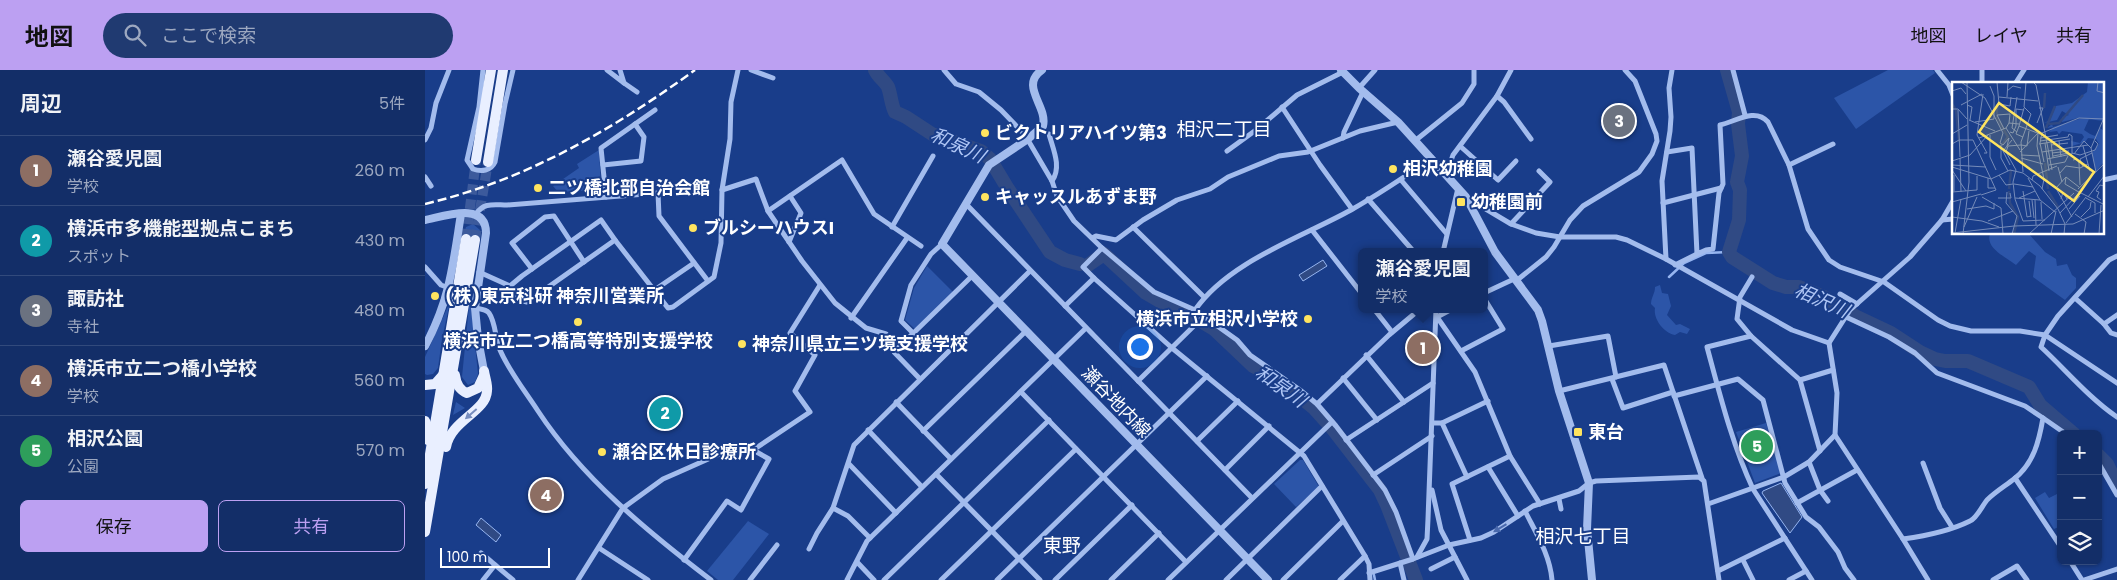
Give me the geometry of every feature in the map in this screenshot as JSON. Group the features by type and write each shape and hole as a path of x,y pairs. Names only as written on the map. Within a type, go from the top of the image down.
{"main road":[{"path":"476,160 491,70"},
{"path":"488,162 503,70"},
{"path":"425,484 443,375 471,240 454,368 425,532"},
{"path":"454,368 458,386 467,393 478,388 484,372"},
{"path":"429,509 439,482 449,434 486,398 487,385 484,372"},
{"path":"425,393 430,385 443,375"},
{"path":"426,425 429,458"}],"street":[{"path":"425,140 431,128 436,104 448,70"},
{"path":"483,70 479,107 467,160 473,169 481,171 492,167 495,162 513,70"},
{"path":"607,70 637,92"},
{"path":"620,70 624,83"},
{"path":"510,286 601,220 667,308 673,307 714,277 721,243 723,190 730,139 731,102 738,70"},
{"path":"751,70 773,78"},
{"path":"944,70 956,84 979,92 1001,110 1028,139 1052,181 1057,196 1074,221 1102,248 1154,292 1195,310 1201,320 1237,340 1250,354 1317,404 1330,424 1346,440 1390,500 1415,559"},
{"path":"913,333 901,321 911,285 931,254 942,244 992,163 1028,139 1043,126 1045,119 1032,83 1034,77 1042,70"},
{"path":"1343,138 1361,90 1375,70"},
{"path":"1416,140 1462,103 1474,84 1474,70"},
{"path":"1446,175 1453,155 1497,96 1511,70"},
{"path":"1488,291 1515,280 1546,257 1570,220 1583,206 1639,172 1652,154 1657,140 1656,134 1635,81 1625,70"},
{"path":"1666,259 1662,181 1671,117 1669,88 1672,70"},
{"path":"1733,70 1743,116"},
{"path":"1937,70 1949,85 1952,92"},
{"path":"2016,82 2024,70"},
{"path":"1227,151 1256,130 1297,95 1342,71 1416,140 1466,197 1511,224 1536,233 1560,237 1615,237 1666,259 1792,330 1829,343"},
{"path":"1497,96 1504,102 1531,139"},
{"path":"1282,107 1352,209"},
{"path":"606,197 601,148 655,110"},
{"path":"1678,267 1697,254 1713,249 1721,188 1720,126 1743,116 1766,119 1789,165 1809,229 1829,260 1840,267 1884,282 1950,326 1971,331 2020,331 2045,336 2117,383"},
{"path":"1092,238 1096,236 1116,240 1133,227 1177,200 1210,189 1228,177 1279,156 1311,151 1360,131 1398,122"},
{"path":"603,165 641,161 644,137 635,124"},
{"path":"1049,134 1057,168 1057,173 1052,181"},
{"path":"1789,165 1833,144"},
{"path":"1460,146 1497,180 1516,161"},
{"path":"1667,152 1692,148 1697,254"},
{"path":"892,227 933,156"},
{"path":"1195,310 1204,297 1228,275 1368,200 1432,158"},
{"path":"768,211 842,160 874,214 921,246"},
{"path":"1511,224 1550,182 1539,171"},
{"path":"425,177 431,186"},
{"path":"723,190 756,179 768,211 820,285 835,303 851,318 866,328 886,334"},
{"path":"1401,180 1446,233"},
{"path":"1444,248 1457,188"},
{"path":"1663,203 1721,188"},
{"path":"476,214 486,205 658,193 659,216 708,281"},
{"path":"789,242 801,213 790,196"},
{"path":"1466,197 1495,252 1537,310 1542,320 1559,391 1589,483 1587,529 1592,580"},
{"path":"1368,200 1410,248"},
{"path":"1928,580 1835,435 1837,393 1829,343 1848,314 1880,282 1910,257 1942,220 1952,203"},
{"path":"967,205 1252,498"},
{"path":"425,346 442,311 449,288 461,214"},
{"path":"425,220 461,214 476,214 483,219 486,228 475,308 484,372"},
{"path":"532,269 512,243 545,217 554,216 583,262"},
{"path":"1942,220 1952,219"},
{"path":"1133,227 1204,297"},
{"path":"1312,230 1358,289"},
{"path":"851,318 907,238"},
{"path":"479,272 510,286 519,300 527,302 615,240"},
{"name":"瀬谷地内線","path":"942,244 1268,580"},
{"path":"1102,248 1083,267 1172,348 1300,452 1365,556 1369,564 1370,580"},
{"path":"2117,256 2109,260 2058,316 2045,336 2041,347 2079,385 2117,416"},
{"path":"653,291 694,262"},
{"path":"425,267 441,285 449,288"},
{"path":"809,549 833,508 854,445 867,430 1031,271"},
{"path":"920,379 894,352 972,276"},
{"path":"1752,277 1738,301 1737,319 1751,336 1800,380 1820,451"},
{"path":"1065,306 1094,278"},
{"path":"579,580 623,508 663,479 724,452 753,450 810,412 795,391 815,354 790,333 820,285"},
{"path":"1840,294 1857,304"},
{"path":"2075,298 2104,324 2111,333 2117,335"},
{"path":"1461,351 1503,329 1488,305"},
{"path":"475,308 485,310 490,314 501,352 550,429 577,461 623,508 711,580"},
{"path":"1377,313 1392,332"},
{"path":"1317,404 1366,355 1415,313"},
{"path":"1415,559 1427,538 1437,313"},
{"path":"1437,317 1444,313"},
{"path":"1848,314 1915,353 1937,373 2025,406 2060,430"},
{"path":"2104,324 2117,315"},
{"path":"1437,317 1475,372 1510,456 1540,504"},
{"path":"1138,381 1201,320"},
{"path":"847,580 870,538 1086,328"},
{"path":"923,431 1026,331"},
{"path":"1549,346 1608,336 1614,378 1623,408 1738,379 1763,400 1785,483 1806,517 1819,528 1838,552 1854,580"},
{"path":"1751,336 1707,347 1737,455 1753,490 1812,580"},
{"path":"1366,355 1404,402"},
{"path":"1559,391 1664,365 1709,504 1719,580"},
{"path":"1800,380 1833,370"},
{"path":"997,580 1207,376"},
{"path":"1343,378 1377,420"},
{"path":"1346,440 1433,383"},
{"path":"1021,392 1187,562"},
{"path":"1197,441 1239,401"},
{"path":"1433,423 1442,423 1488,401"},
{"path":"896,402 951,459"},
{"path":"1903,539 1924,536 1973,520 1988,499 2015,478 2031,461 2043,418"},
{"path":"884,580 1049,420"},
{"path":"1442,423 1467,477"},
{"path":"1168,580 1330,424"},
{"path":"1225,470 1269,426"},
{"path":"867,430 922,487"},
{"path":"1709,504 1753,490 1784,477 1809,462 1835,435"},
{"path":"1373,475 1432,436"},
{"path":"941,580 1076,448"},
{"path":"685,560 727,501 741,510 769,459 753,450"},
{"path":"1470,540 1452,484 1510,456"},
{"path":"1809,462 1819,490 1827,501"},
{"path":"1923,462 1940,508 1952,527"},
{"path":"849,464 896,513"},
{"path":"1488,467 1518,516"},
{"path":"2102,469 2117,495"},
{"path":"1797,503 1857,470"},
{"path":"936,474 1040,580"},
{"path":"1369,573 1415,559 1449,545 1494,532 1525,511 1579,491 1589,483 1596,481 1699,477 1702,479"},
{"path":"2015,478 2057,541"},
{"path":"1430,483 1441,530 1467,580"},
{"path":"1226,580 1322,486"},
{"path":"1559,499 1561,509"},
{"path":"1055,580 1132,505"},
{"path":"833,508 848,516 870,538"},
{"path":"1525,511 1547,556 1551,567 1552,580"},
{"path":"1283,580 1343,521"},
{"path":"1111,580 1159,533"},
{"path":"1718,571 1785,538"},
{"path":"812,542 819,546"},
{"path":"751,580 777,545"},
{"path":"599,548 647,580"},
{"path":"481,553 513,580"},
{"path":"1340,580 1365,556"},
{"path":"1431,570 1455,557"},
{"path":"1743,560 1753,580"},
{"path":"857,562 874,580"},
{"path":"1400,563 1404,580"},
{"path":"483,580 495,565"},
{"path":"2073,565 2083,580 2117,569"},
{"path":"1993,580 2017,566 2027,580"},
{"path":"1790,580 1806,571"}],"shaded area":[{"path":"1888,70 1933,70 1935,73 1856,129 1834,98"},
{"path":"599,150 601,188 599,190 558,192 553,186 579,168 577,164"},
{"path":"473,224 480,230 478,239 463,237 466,227"},
{"path":"1990,235 2030,235 2045,252 2056,259 2057,266 2067,264 2072,275 2076,278 2076,288 2065,300 2033,277 2036,256 2029,251 2016,265 1993,248 1989,239"},
{"path":"1323,260 1327,266 1303,281 1299,275"},
{"path":"927,266 953,292 915,329 905,320 914,288"},
{"path":"1660,285 1662,293 1668,294 1671,306 1667,315 1676,325 1680,324 1690,329 1687,334 1680,332 1675,335 1671,334 1658,321 1655,308 1651,304 1655,287"},
{"path":"470,296 478,374 475,382 468,385 462,377"},
{"path":"450,302 438,368 433,374 427,375 425,374 425,357"},
{"path":"456,402 465,408 453,415"},
{"path":"1766,423 1781,473 1755,483 1736,432"},
{"path":"1300,460 1303,460 1319,487 1296,507 1274,484"},
{"path":"1781,483 1802,517 1790,533 1762,493"},
{"path":"2045,492 2049,498 2057,494 2057,528 2054,529 2035,498"},
{"path":"481,518 501,535 496,542 476,525"},
{"path":"748,521 769,534 733,580 718,580 707,571"}],"waterway":[{"name":"和泉川","path":"875,70 888,87 895,112 932,134 981,151 990,159 1050,252 1065,260 1080,264"},
{"name":"相沢川","path":"1727,70 1739,112 1738,124 1742,156 1737,182 1740,190 1739,220 1729,252 1732,257 1773,283 1786,287 1799,287 1824,297 1935,359 1968,361 2029,387 2040,405 2069,430"},
{"path":"1669,277 1684,263 1706,253 1729,252"},
{"name":"和泉川","path":"1088,265 1104,254 1146,293 1189,314 1214,329 1253,366 1267,373 1314,408 1380,490 1416,580"},
{"name":"相沢川","path":"2102,459 2107,464 2117,485"},
{"path":"1374,575 1375,580"}],"tunnel":[{"path":"466,239 476,160"},
{"path":"475,240 488,162"}],"railway":[{"path":"425,204 462,194 533,167 632,113 695,70"}],"place":[{"name":"諏訪社","path":"1619,121"},
{"name":"ビクトリアハイツ第3","path":"985,133"},
{"name":"相沢幼稚園","path":"1393,169"},
{"name":"二ツ橋北部自治会館","path":"538,188"},
{"name":"キャッスルあずま野","path":"985,197"},
{"name":"幼稚園前","path":"1461,202"},
{"name":"ブルシーハウスI","path":"693,228"},
{"name":"(株)東京科研 神奈川営業所","path":"435,296"},
{"name":"横浜市立相沢小学校","path":"1308,319"},
{"name":"横浜市立二つ橋高等特別支援学校","path":"578,322"},
{"name":"神奈川県立三ツ境支援学校","path":"742,344"},
{"name":"瀬谷愛児園","path":"1423,348"},
{"name":"横浜市多機能型拠点こまち","path":"665,413"},
{"name":"東台","path":"1578,432"},
{"name":"相沢公園","path":"1757,446"},
{"name":"瀬谷区休日診療所","path":"602,452"},
{"name":"横浜市立二つ橋小学校","path":"546,495"}],"district":[{"name":"相沢二丁目","path":"1224,129"},
{"name":"相沢七丁目","path":"1583,536"},
{"name":"東野","path":"1062,545"}]}
